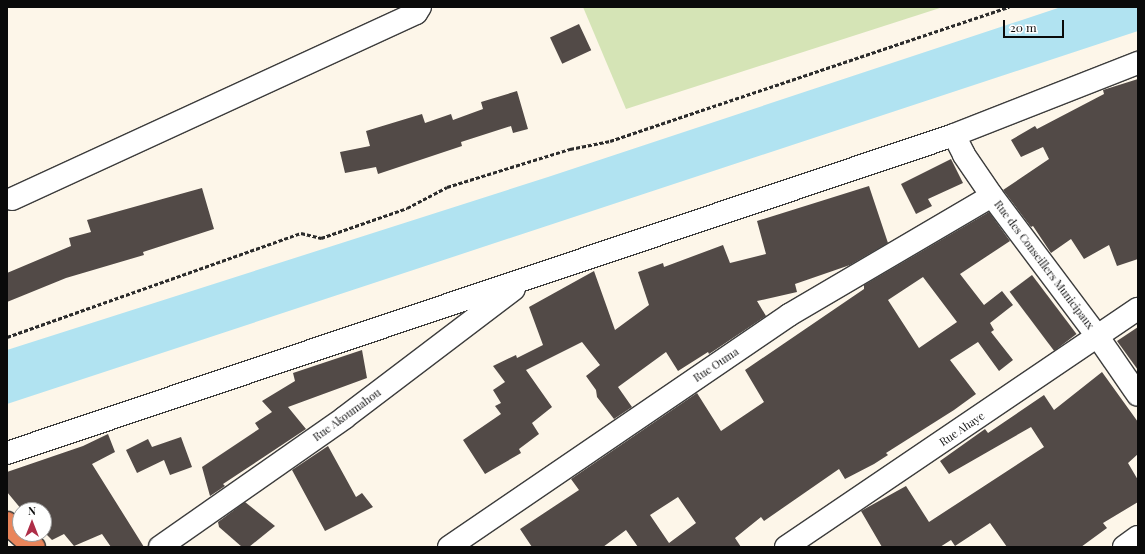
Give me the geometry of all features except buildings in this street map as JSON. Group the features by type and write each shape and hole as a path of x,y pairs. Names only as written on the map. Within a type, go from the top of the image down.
{"highway":[{"path":"7,523 30,546"}],"street":[{"path":"9,197 416,13 420,7"},
{"path":"7,453 954,135 1138,63"},
{"name":"Rue des Conseillers Municipaux","path":"954,135 964,155 992,196 1098,337 1138,395"},
{"name":"Rue Ouma","path":"449,547 789,315 992,196"},
{"name":"Rue Akoumahou","path":"160,547 344,418 529,277"},
{"name":"Rue Ahaye","path":"786,547 1138,309"},
{"path":"1124,547 1138,537"}],"path":[{"path":"7,337 301,233 321,238 407,208 447,187 570,149 610,141 1009,7"}],"green space":[{"path":"583,7 943,7 626,109"}],"water":[{"path":"1061,7 1138,7 1138,31 7,404 7,350 548,177"}]}
